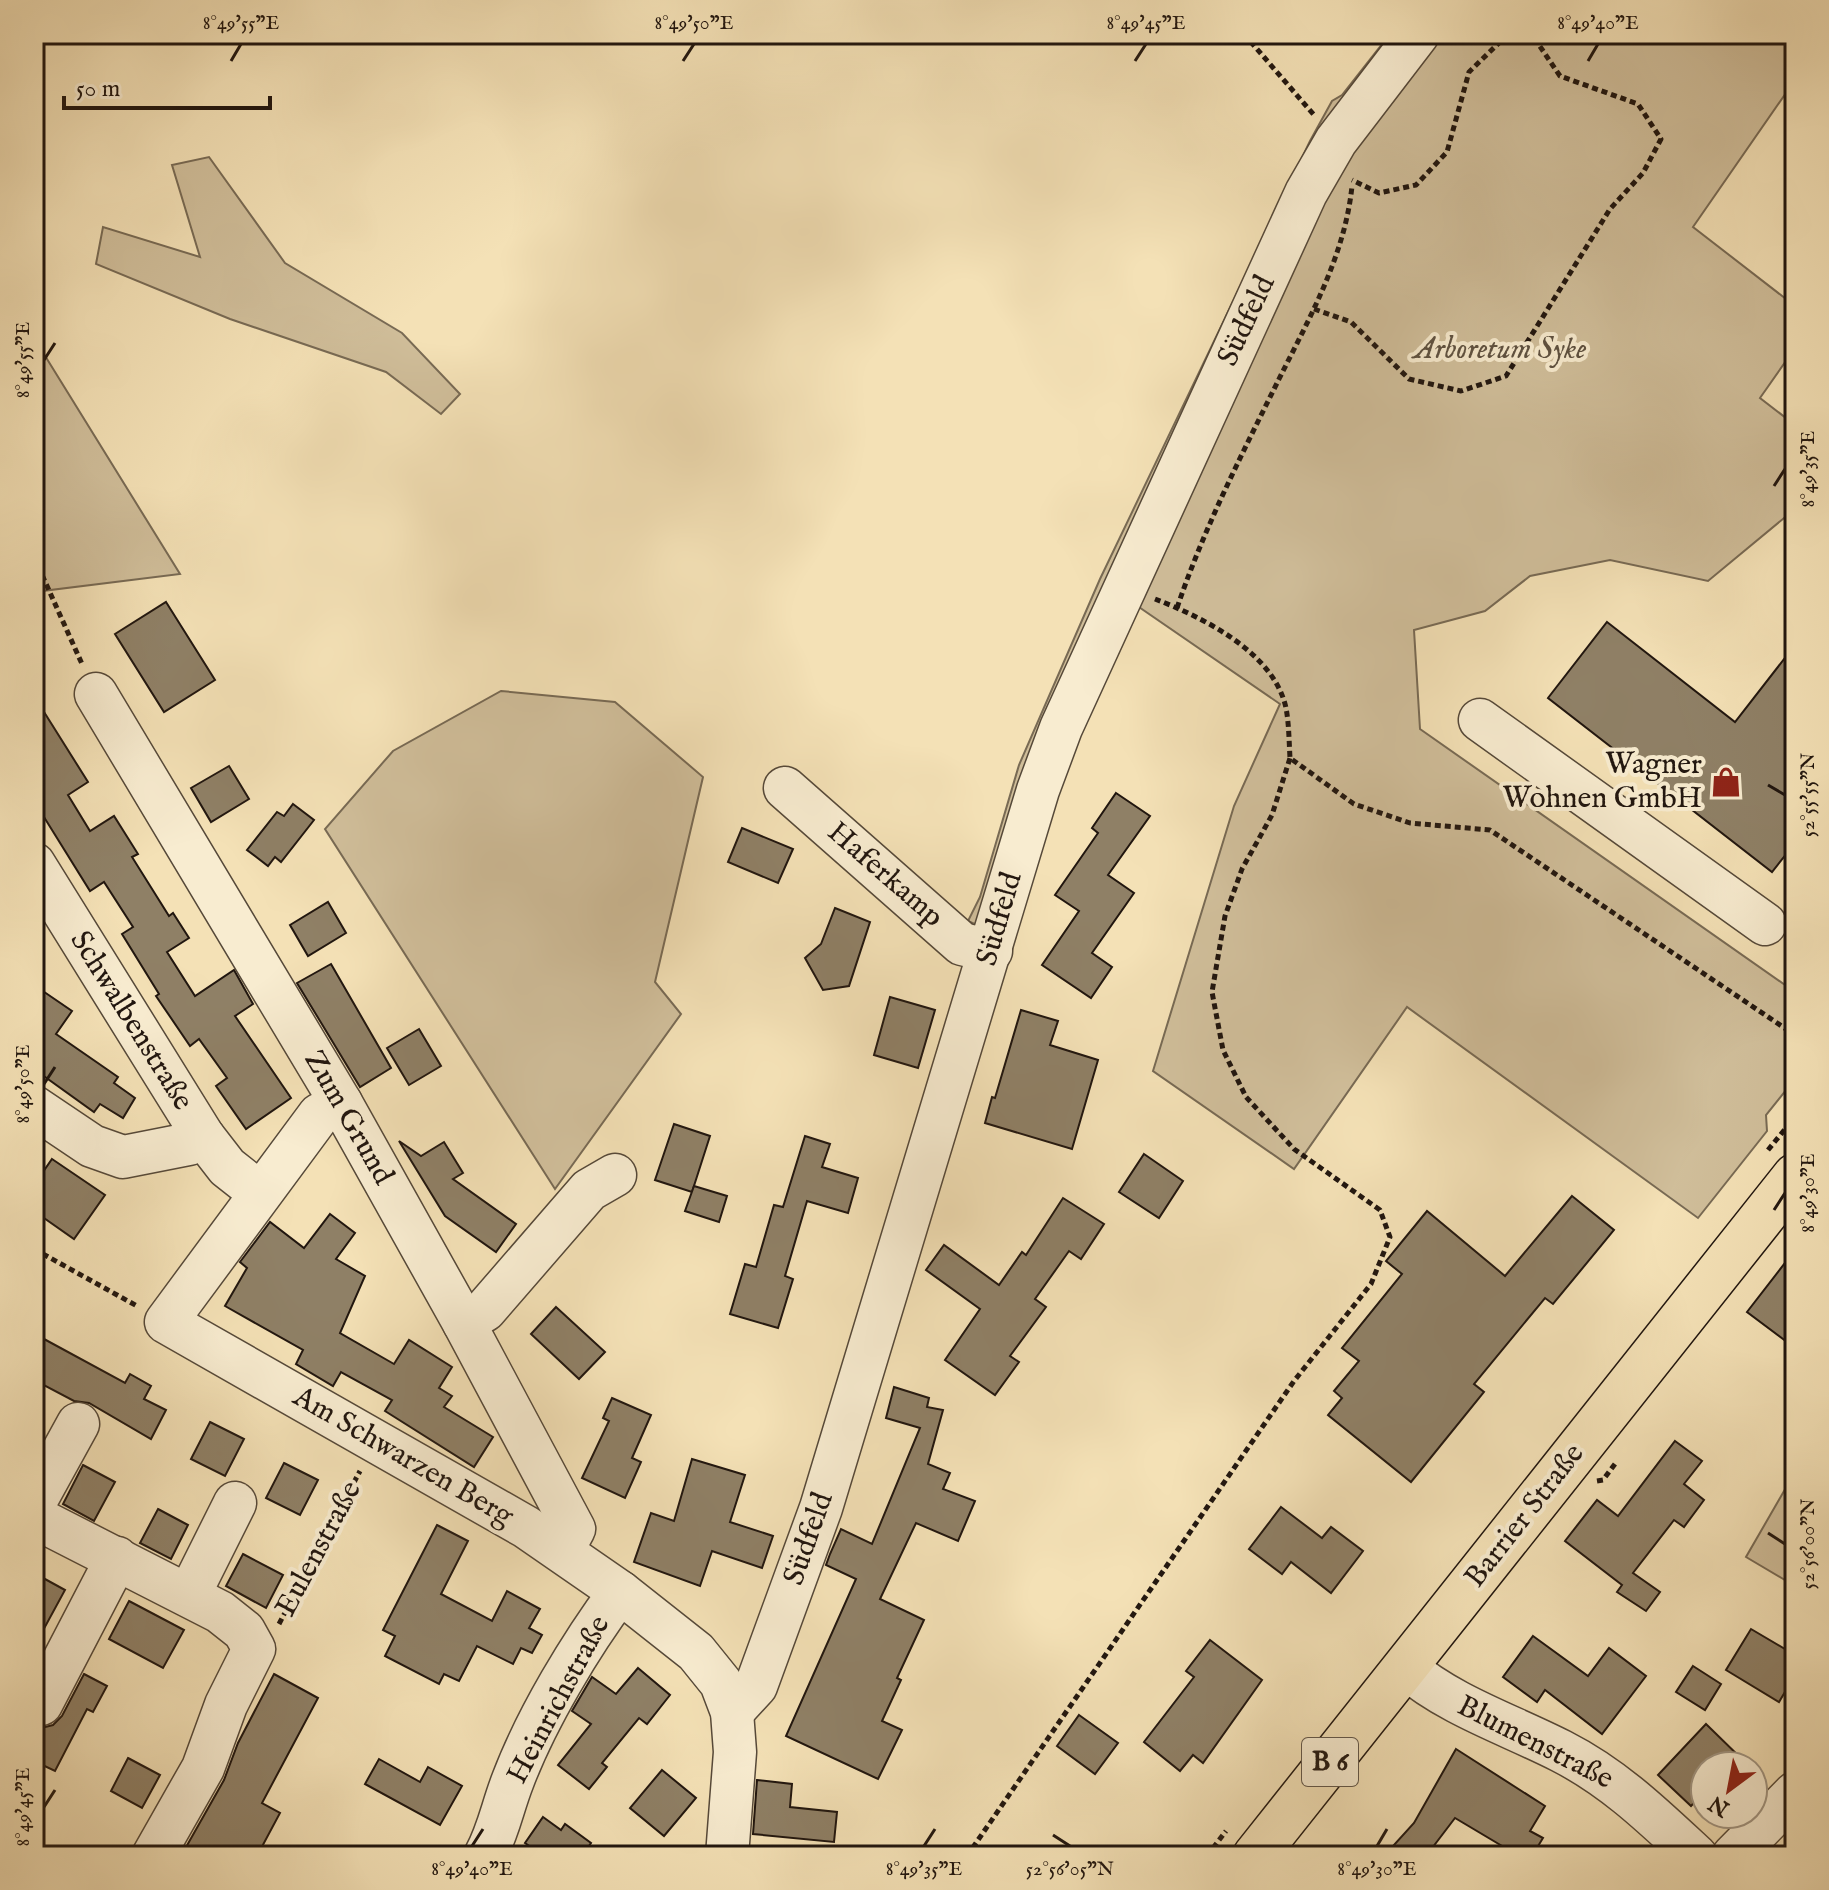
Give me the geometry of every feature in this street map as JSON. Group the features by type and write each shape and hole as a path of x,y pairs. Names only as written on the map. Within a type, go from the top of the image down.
{"main road":[{"name":"Barrier Straße","path":"1255,1856 1795,1176"}],"street":[{"name":"Südfeld","path":"732,1712 756,1686 821,1508 1042,778 1125,584 1306,193 1336,141 1418,34"},
{"name":"Zum Grund","path":"96,694 341,1103 464,1323 574,1529 562,1551"},
{"path":"1480,720 1765,924"},
{"name":"Haferkamp","path":"785,788 962,944 991,951"},
{"name":"Schwalbenstraße","path":"34,864 203,1136 227,1167 260,1193"},
{"path":"166,1322 319,1115 341,1103"},
{"name":"Schwalbenstraße","path":"34,1107 92,1146 123,1157 189,1144 203,1136"},
{"path":"464,1323 485,1310 589,1190 615,1175"},
{"name":"Am Schwarzen Berg","path":"166,1322 562,1551 696,1652 721,1683 732,1712"},
{"path":"34,1504 78,1424"},
{"path":"189,1595 235,1503"},
{"name":"Eulenstraße","path":"34,1517 220,1612 244,1631 254,1649"},
{"path":"41,1704 117,1558"},
{"name":"Heinrichstraße","path":"485,1856 501,1827 513,1781 544,1717 572,1664 620,1592"},
{"path":"153,1856 203,1768 226,1705 254,1649"},
{"name":"Blumenstraße","path":"1405,1667 1439,1693 1563,1751 1620,1785 1696,1856"},
{"path":"727,1856 735,1752 732,1712"},
{"path":"1733,1856 1795,1793"}],"path":[{"path":"1177,608 1199,544 1314,309 1348,226 1352,180 1336,141 1244,34"},
{"path":"1314,309 1351,322 1409,379 1461,391 1506,376 1610,209 1643,173 1661,139 1638,104 1560,76 1535,39 1504,38 1469,72 1447,152 1416,185 1379,193 1352,180"},
{"path":"34,557 96,694"},
{"path":"967,1856 1294,1381 1371,1284 1390,1237 1380,1210 1294,1149 1246,1097 1223,1050 1212,992 1225,916 1242,869 1272,815 1290,758 1286,706 1276,682 1258,661 1221,632 1125,584"},
{"path":"1290,758 1354,804 1410,823 1490,830 1795,1035"},
{"path":"34,1249 166,1322"},
{"name":"Eulenstraße","path":"254,1649 271,1639 376,1441"}],"green space":[{"name":"Arboretum Syke","path":"1390,34 1795,34 1795,80 1693,227 1795,306 1795,348 1760,398 1795,425 1795,509 1708,581 1610,560 1530,576 1485,611 1414,630 1420,729 1795,992 1795,1079 1766,1115 1767,1131 1698,1218 1407,1007 1294,1169 1153,1071 1234,806 1280,704 1133,603 1069,745 1010,940 968,921 980,897 1019,765 1100,579 1310,141 1332,101 1342,95"},
{"path":"209,157 285,263 402,333 460,394 441,414 386,372 230,319 96,264 103,227 200,257 172,165"},
{"path":"34,338 180,574 34,592"},
{"path":"501,691 615,702 703,777 655,982 681,1014 555,1189 325,829 393,751"},
{"path":"1795,1472 1795,1586 1746,1557"}],"building":[{"path":"166,602 215,680 164,712 115,634"},
{"name":"Wagner Wohnen GmbH","path":"1607,622 1735,722 1795,645 1795,843 1772,872 1548,698"},
{"path":"34,696 88,782 68,795 90,831 114,816 138,854 132,857 169,916 173,913 189,938 167,952 195,996 234,970 253,1004 235,1016 291,1098 246,1129 216,1086 227,1078 199,1039 190,1046 156,996 159,994 122,934 133,927 104,882 90,891 34,801"},
{"path":"229,766 249,799 211,822 191,788"},
{"path":"1116,793 1150,816 1108,875 1134,893 1092,953 1112,967 1091,998 1042,965 1079,911 1055,895 1098,833 1092,828"},
{"path":"293,804 314,820 281,862 275,857 268,866 247,850 277,812 284,816"},
{"path":"742,828 793,849 778,883 728,862"},
{"path":"328,902 346,933 308,956 290,925"},
{"path":"835,908 870,922 849,986 823,990 805,958 821,944"},
{"path":"331,964 391,1068 360,1087 297,983"},
{"path":"34,985 72,1011 56,1034 118,1077 114,1083 135,1098 123,1118 100,1104 94,1112 34,1069"},
{"path":"890,997 935,1010 918,1068 874,1055"},
{"path":"1021,1010 1058,1021 1050,1045 1098,1060 1072,1149 985,1123"},
{"path":"419,1029 441,1066 409,1085 387,1048"},
{"path":"674,1124 710,1136 692,1192 655,1180"},
{"path":"805,1136 830,1144 822,1167 858,1178 848,1213 807,1201 785,1276 793,1279 778,1328 730,1314 745,1264 756,1267 774,1205 783,1207"},
{"path":"399,1141 421,1156 444,1142 463,1173 453,1179 516,1224 496,1252 445,1216"},
{"path":"1144,1154 1183,1181 1159,1218 1119,1192"},
{"path":"52,1159 105,1195 74,1239 34,1211 34,1185"},
{"path":"694,1186 727,1196 719,1222 685,1211"},
{"path":"1572,1196 1614,1230 1553,1304 1545,1298 1474,1384 1484,1392 1411,1482 1328,1415 1342,1398 1334,1391 1359,1361 1342,1348 1402,1274 1386,1261 1427,1211 1505,1276"},
{"path":"1063,1198 1104,1224 1081,1259 1069,1251 1035,1299 1046,1307 1010,1356 1019,1362 995,1395 945,1360 980,1309 926,1270 944,1245 999,1285 1022,1252 1026,1255"},
{"path":"330,1214 355,1233 336,1259 365,1276 340,1333 394,1364 409,1340 452,1367 439,1388 452,1396 444,1407 493,1437 474,1467 385,1411 392,1400 341,1372 333,1386 296,1364 303,1350 225,1306 247,1268 240,1262 270,1222 304,1248"},
{"path":"1795,1250 1795,1348 1747,1312"},
{"path":"556,1307 605,1352 579,1379 531,1334"},
{"path":"44,1339 125,1383 130,1374 151,1386 144,1399 166,1410 151,1439 89,1403 74,1401 34,1380 34,1357"},
{"path":"894,1387 929,1398 927,1407 943,1410 928,1464 950,1473 943,1489 975,1501 958,1541 916,1523 880,1599 924,1620 897,1678 901,1680 882,1721 902,1730 878,1779 786,1736 856,1579 826,1565 830,1554 841,1529 872,1544 920,1428 886,1418"},
{"path":"612,1398 651,1415 632,1458 641,1462 625,1498 582,1478 609,1421 603,1418"},
{"path":"210,1422 244,1439 225,1476 191,1459"},
{"path":"1675,1441 1702,1461 1684,1484 1704,1500 1684,1527 1674,1520 1633,1573 1660,1592 1646,1611 1617,1592 1622,1585 1565,1541 1597,1500 1618,1516"},
{"path":"692,1459 745,1475 730,1522 773,1536 762,1568 712,1551 700,1586 634,1562 651,1513 674,1521"},
{"path":"284,1463 318,1480 300,1515 266,1498"},
{"path":"83,1465 115,1482 94,1521 63,1504"},
{"path":"1281,1507 1322,1538 1331,1527 1363,1551 1331,1593 1291,1562 1282,1574 1249,1549"},
{"path":"158,1509 188,1525 171,1559 140,1543"},
{"path":"437,1525 468,1541 441,1594 492,1621 507,1591 540,1609 529,1628 542,1635 532,1653 521,1648 513,1664 477,1646 459,1681 444,1674 439,1684 385,1656 395,1636 383,1630"},
{"path":"243,1554 283,1575 266,1608 226,1586"},
{"path":"34,1573 65,1590 34,1647"},
{"path":"129,1601 184,1630 163,1668 109,1639"},
{"path":"1751,1629 1795,1655 1795,1675 1779,1702 1726,1670"},
{"path":"1533,1636 1588,1676 1609,1648 1646,1676 1602,1734 1545,1690 1537,1702 1503,1677"},
{"path":"1210,1640 1262,1680 1203,1763 1193,1755 1180,1771 1144,1742 1194,1677 1186,1671"},
{"path":"1693,1666 1721,1684 1705,1710 1676,1692"},
{"path":"638,1668 670,1695 647,1724 639,1718 602,1763 607,1767 589,1789 558,1765 591,1724 572,1711 592,1677 616,1694"},
{"path":"84,1674 107,1686 93,1712 87,1709 55,1771 34,1761 34,1741 41,1728 53,1725 62,1716"},
{"path":"274,1674 318,1698 262,1803 280,1813 257,1856 181,1856 224,1780 238,1743"},
{"path":"1079,1715 1118,1743 1095,1774 1057,1746"},
{"path":"1706,1724 1733,1750 1689,1750 1689,1804 1658,1775"},
{"path":"1456,1749 1545,1806 1530,1831 1543,1838 1532,1856 1519,1856 1455,1818 1426,1856 1384,1856 1414,1823"},
{"path":"128,1758 160,1775 142,1808 111,1791"},
{"path":"379,1759 420,1782 428,1767 462,1786 440,1825 365,1784"},
{"path":"662,1770 696,1798 664,1836 630,1808"},
{"path":"757,1780 792,1784 790,1807 837,1812 834,1842 753,1834"},
{"path":"543,1817 561,1830 565,1824 591,1843 582,1856 544,1856 525,1843"}],"place":[{"name":"Wagner Wohnen GmbH","path":"1726,782"}]}
